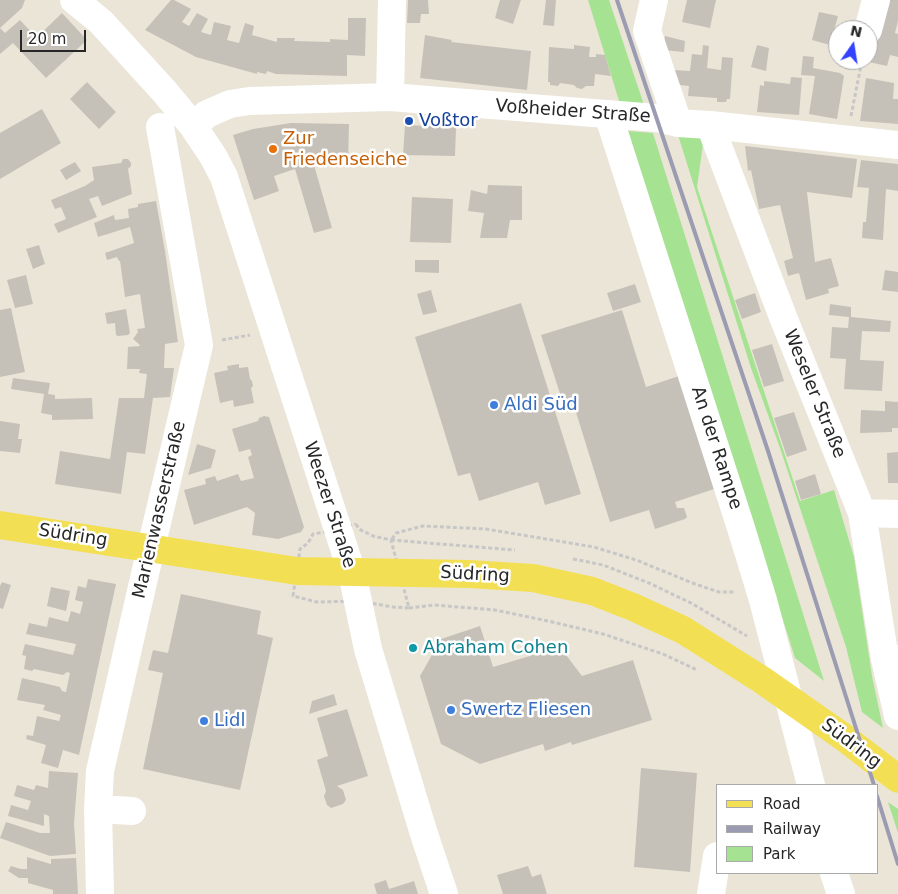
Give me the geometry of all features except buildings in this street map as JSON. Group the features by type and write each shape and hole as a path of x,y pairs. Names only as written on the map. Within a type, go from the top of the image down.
{"main road":[{"name":"Südring","path":"0,524 296,571 352,573 420,572 533,578 592,591 633,607 682,630 745,669 842,736 898,780"}],"street":[{"name":"Weezer Straße","path":"74,0 101,22 164,91 213,156 224,177 352,573 368,649 444,894"},
{"path":"390,98 392,0"},
{"path":"654,0 647,31 678,123"},
{"path":"871,20 876,0"},
{"name":"Voßheider Straße","path":"192,126 207,114 230,104 249,101 390,98 657,118 678,123 898,145"},
{"name":"An der Rampe","path":"608,114 759,586 811,784"},
{"name":"Weseler Straße","path":"710,125 783,317 862,513 892,659 898,716"},
{"name":"Marienwasserstraße","path":"100,894 98,809 100,772 199,345 160,127"},
{"path":"862,513 898,514"},
{"path":"98,809 132,811"},
{"path":"711,894 716,862"},
{"path":"834,874 841,894"}],"path":[{"path":"847,139 860,70"},
{"path":"199,345 272,330"},
{"path":"452,544 391,540 396,533 423,526 486,528 594,547 636,560 718,592 734,592 759,586"},
{"path":"410,608 434,605 495,610 548,621 603,634 663,654 705,674"}],"green space":[{"path":"588,0 609,0 644,105 620,104"},
{"path":"628,131 653,133 824,681 795,658"},
{"path":"678,135 704,137 697,187 800,501 834,490 854,557 872,676 883,728 862,712 846,647 780,448 751,368"},
{"path":"888,802 898,809 898,833"}],"railway":[{"path":"617,0 768,451 874,784"},
{"path":"878,799 898,864"}],"place":[{"name":"Voßtor","path":"409,121"},
{"name":"Zur Friedenseiche","path":"273,149"},
{"name":"Aldi Süd","path":"494,405"},
{"name":"Abraham Cohen","path":"413,648"},
{"name":"Swertz Fliesen","path":"451,710"},
{"name":"Lidl","path":"204,721"}]}
